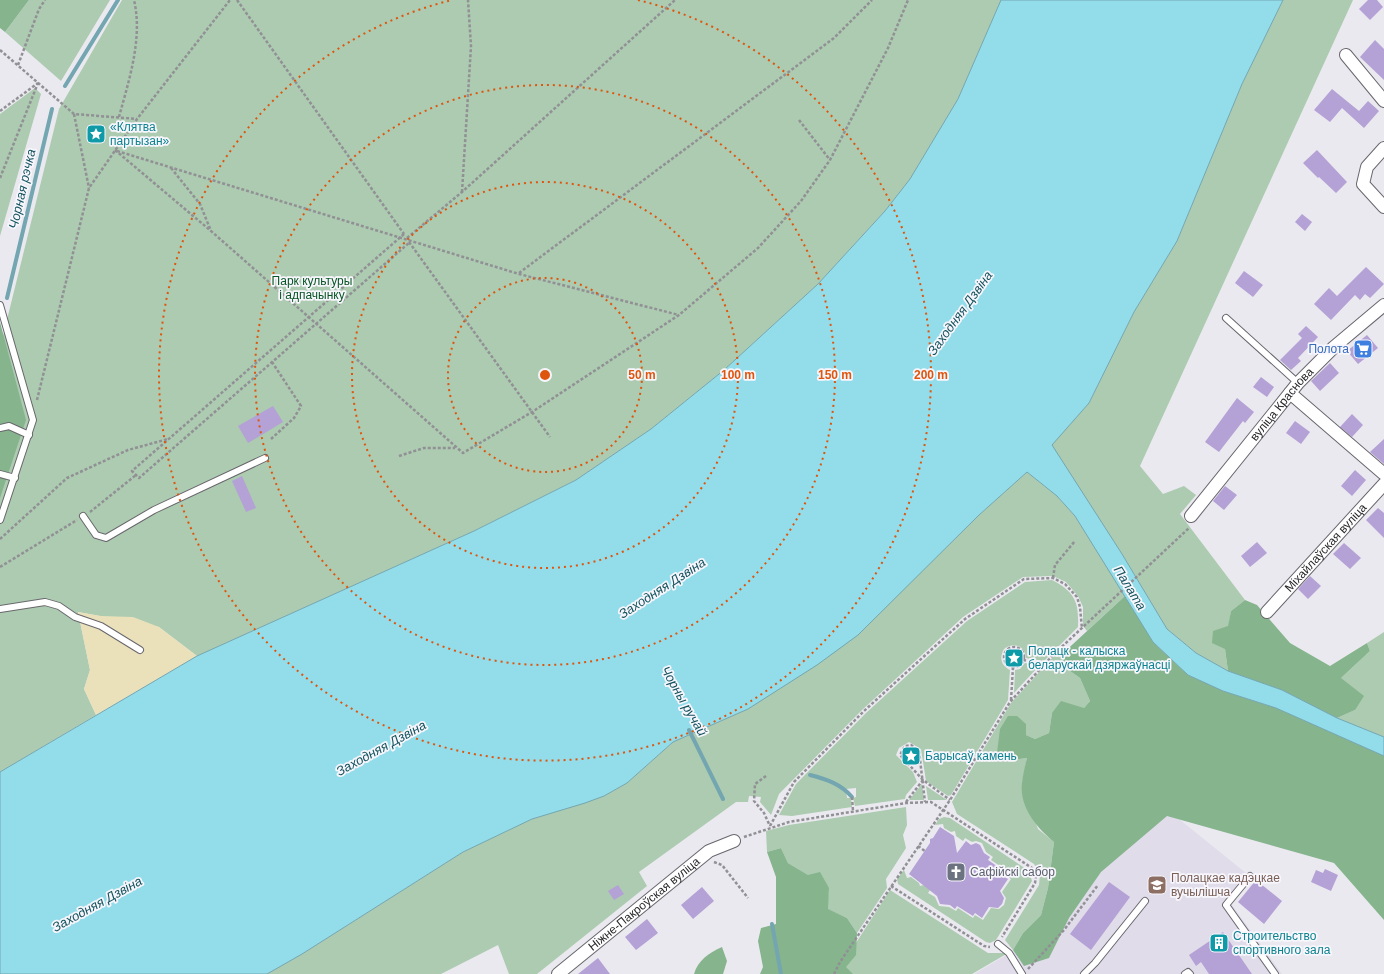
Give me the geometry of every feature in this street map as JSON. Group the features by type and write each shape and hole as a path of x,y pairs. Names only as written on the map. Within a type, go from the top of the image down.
{"street":[{"path":"1346,55 1384,101"},
{"path":"1384,148 1367,167 1363,184 1384,207"},
{"name":"вуліца Краснова","path":"1191,521 1298,383 1334,347 1384,305"},
{"path":"1290,393 1384,474"},
{"name":"Міхайлаўская вуліца","path":"1267,612 1384,484"},
{"name":"Ніжне-Пакроўская вуліца","path":"558,974 709,851 734,841"}],"lane":[{"path":"0,305 32,420 29,435 0,520"},
{"path":"1226,318 1298,383"},
{"path":"0,428 9,426 29,435"},
{"path":"83,516 96,535 106,538 154,510 265,458"},
{"path":"0,474 15,478"},
{"path":"0,609 45,602 59,606 75,617 101,626 140,650"},
{"path":"1250,876 1226,905 1275,974"},
{"path":"1084,974 1095,963 1144,901"},
{"path":"998,944 1010,953 1023,974"},
{"path":"1185,974 1188,972 1190,974"}],"path":[{"path":"18,65 45,0"},
{"path":"118,117 132,65 138,17 134,0"},
{"path":"32,420 89,188 137,119 230,0"},
{"path":"237,0 550,437"},
{"path":"462,192 471,46 468,0"},
{"path":"407,238 462,192 675,0"},
{"path":"519,274 834,38 872,0"},
{"path":"115,150 211,231 463,453 532,412 679,315 758,248 801,201 830,160 888,48 908,0"},
{"path":"0,50 74,114 137,119"},
{"path":"0,111 38,83"},
{"path":"0,178 38,83"},
{"path":"74,114 89,188"},
{"path":"799,120 830,160"},
{"path":"115,150 407,238 519,274 679,315"},
{"path":"171,168 200,204 211,231"},
{"path":"404,234 132,471 139,478 410,242"},
{"path":"271,439 294,418 301,406 272,362"},
{"path":"0,539 67,478 128,450 169,439"},
{"path":"398,456 424,448 456,448"},
{"path":"0,567 83,516 136,475"},
{"path":"834,974 891,886 950,800 1011,700 1044,664 1174,542 1191,521"},
{"path":"1053,578 1055,565 1075,541"},
{"path":"770,827 794,782 864,711 965,619 1024,579 1053,578 1065,584 1077,597 1080,607 1082,628"},
{"path":"1010,648 1018,648 1024,656 1024,660 1018,667 1013,667 1006,663 1004,659 1006,651 1010,648"},
{"path":"1024,660 1044,664"},
{"path":"1011,700 1013,667"},
{"path":"925,802 923,780 919,751 911,745 905,746 900,755 923,780 950,800"},
{"path":"766,776 755,784 754,801 764,813 770,827"},
{"path":"906,803 923,780"},
{"path":"852,797 853,812"},
{"path":"734,841 770,827 789,822 906,803 931,802 1032,868 1036,876 1035,883 998,944 991,947 984,946 891,886"},
{"path":"918,846 925,851"},
{"path":"709,862 722,865 748,898"},
{"path":"1023,974 1064,930 1098,885"}],"shaded area":[{"name":"Полацкае кадэцкае вучылішча","path":"1148,794 1246,873 1227,898 1282,974 974,974 1039,936"}],"green space":[{"path":"0,0 29,0 5,32 0,28"},
{"path":"29,0 110,0 61,81 5,32"},
{"name":"Парк культуры і адпачынку","path":"122,0 1001,0 958,99 910,179 885,211 818,284 724,370 651,429 576,480 474,531 197,656 159,627 78,612 90,670 84,689 96,715 0,772 0,348 59,109"},
{"path":"1283,0 1353,0 1140,466 1163,494 1184,486 1196,495 1180,514 1245,600 1231,611 1225,649 1228,671 1196,653 1167,629 1122,554 1051,445 1089,403 1134,312 1177,241 1242,84"},
{"path":"35,88 41,94 0,236 0,114"},
{"path":"0,322 26,420 0,498"},
{"path":"1027,472 1057,496 1075,516 1125,596 1087,631 1083,626 1083,607 1078,596 1066,582 1053,576 1023,577 963,617 862,710 779,794 771,815 760,802 761,797 749,796 748,802 736,802 639,872 647,886 537,974 509,974 498,945 441,974 267,974 302,954 463,852 532,819 604,796 627,783 673,742 748,709 979,515"},
{"path":"1052,580 1066,589 1074,599 1078,611 1078,627 1044,661 1026,658 1023,650 1015,645 1004,649 1001,658 1003,664 1010,670 1008,700 951,795 948,796 926,781 921,749 909,742 899,748 896,755 913,772 917,782 906,795 905,799 855,806 853,798 856,797 856,788 846,789 847,798 851,798 852,807 792,816 779,815 796,784 866,713 967,621 1025,582"},
{"path":"1125,596 1153,642 1188,675 1223,691 1276,708 1384,756 1384,920 1334,863 1167,816 1101,872 1069,918 1049,958 1024,966 1013,950 1023,933 1041,915 1048,888 1054,842 1041,830 1030,816 1023,800 1022,783 1027,758 1006,761 997,753 1000,729 1008,716 1017,716 1026,724 1026,735 1035,739 1049,733 1052,713 1061,701 1084,708 1090,701 1080,678 1063,666 1060,656"},
{"path":"1245,600 1257,605 1290,643 1330,666 1367,643 1370,651 1341,678 1364,696 1355,710 1337,718 1282,690 1228,671 1225,649 1212,643 1213,631 1228,626 1231,611"},
{"path":"1384,632 1384,737 1337,718 1355,710 1341,678 1370,651 1367,643"},
{"path":"1054,656 1060,656 1063,666 1080,678 1090,701 1084,708 1052,713 1049,733 1035,739 1026,735 1006,761 1027,758 1022,784 1038,829 1054,842 1048,888 1041,915 1023,933 1013,950 1005,940 1039,885 1040,874 1034,864 957,814 952,802 1011,703"},
{"path":"1025,663 1039,666 1014,693 1015,670 1020,669"},
{"path":"922,784 924,800 909,800"},
{"path":"926,786 947,800 928,800"},
{"path":"906,807 907,825 903,835 906,848 886,879 887,888 857,933 847,918 827,909 829,888 788,863 781,848 767,852 766,831 789,825"},
{"path":"944,817 950,818 1029,871 1032,881 996,940 990,943 986,942 898,884 897,879 904,870 907,878 911,877 919,883 920,886 924,885 930,890 928,893 935,897 939,906 949,907 956,911 958,908 973,918 975,915 983,920 991,908 999,909 1004,905 1006,898 1002,892 1011,879 1004,874 1006,870 991,860 993,857 986,852 982,843 976,841 972,842 965,838 963,841 956,836 955,831 951,832 944,828 943,824 935,825 939,819"},
{"path":"781,848 788,863 808,875 820,872 829,888 828,909 847,918 857,933 856,955 846,967 853,974 760,974 763,967 758,941 761,928 776,924 776,877 767,852"},
{"path":"890,890 988,953 1008,953 972,974 836,974"},
{"path":"722,947 727,961 723,974 694,974 701,961"}],"sand":[{"path":"78,612 101,616 133,617 159,627 197,656 96,715 84,689 90,670"}],"water":[{"path":"1001,0 1283,0 1242,84 1177,241 1134,312 1089,403 1052,445 1122,554 1167,629 1196,653 1228,671 1282,690 1337,718 1384,737 1384,756 1276,708 1223,691 1188,675 1153,642 1075,516 1057,496 1027,472 979,515 858,635 817,665 748,709 673,742 627,783 604,796 532,819 463,852 302,954 267,974 0,974 0,772 197,656 474,531 576,480 651,429 724,370 818,284 885,211 910,179 958,99"}],"building":[{"path":"1368,0 1377,0 1383,7 1370,20 1359,9"},
{"path":"1375,40 1384,49 1384,80 1360,57"},
{"path":"1332,89 1359,111 1368,101 1379,111 1364,128 1342,108 1330,122 1314,110"},
{"path":"1317,150 1347,182 1336,193 1303,163"},
{"path":"1302,214 1312,222 1305,231 1295,222"},
{"path":"1366,267 1384,284 1370,298 1365,294 1360,300 1355,295 1331,320 1314,304 1329,288 1337,296"},
{"path":"1244,271 1263,285 1253,297 1235,283"},
{"path":"1306,326 1318,337 1298,358 1301,361 1291,370 1280,360 1302,338 1298,334"},
{"name":"Полота","path":"1367,335 1378,348 1358,364 1347,351"},
{"path":"1330,363 1339,373 1320,391 1311,381"},
{"path":"1261,377 1274,387 1267,397 1253,387"},
{"path":"1237,398 1254,412 1245,423 1243,421 1219,452 1205,442"},
{"path":"273,406 283,422 248,443 238,426"},
{"path":"1352,414 1363,425 1352,437 1340,427"},
{"path":"1295,421 1310,432 1301,444 1286,433"},
{"path":"1384,439 1384,464 1370,452"},
{"path":"1355,470 1366,480 1352,496 1341,486"},
{"path":"242,476 256,508 246,512 232,481"},
{"path":"1225,486 1237,495 1224,510 1213,501"},
{"path":"1378,508 1384,513 1384,538 1366,520"},
{"path":"1257,542 1267,553 1250,567 1241,556"},
{"path":"1344,543 1361,558 1350,569 1333,554"},
{"path":"1310,576 1321,586 1308,599 1298,589"},
{"name":"Сафійскі сабор","path":"940,827 954,836 957,853 966,841 971,845 976,843 980,845 984,853 990,857 988,860 1004,871 1001,875 1008,879 1000,891 1004,898 1002,904 998,908 989,907 982,918 975,913 973,916 957,906 955,909 950,905 940,904 937,896 909,874 930,843 930,839 933,838"},
{"path":"1325,869 1338,875 1331,891 1311,882 1316,870 1323,873"},
{"path":"1256,880 1282,901 1264,924 1238,902"},
{"path":"1109,882 1130,897 1091,950 1070,934"},
{"path":"618,885 624,894 614,900 608,891"},
{"path":"702,887 714,901 693,919 681,905"},
{"path":"647,919 658,933 636,950 625,937"},
{"name":"Строительство спортивного зала","path":"1223,932 1252,974 1209,974 1201,962 1196,966 1189,955"},
{"path":"598,958 610,974 578,974"}],"waterway":[{"name":"Чорная рэчка","path":"65,86 118,0"},
{"name":"Чорная рэчка","path":"7,298 52,109"},
{"name":"Чорны ручай","path":"689,730 723,799"},
{"path":"810,775 833,783 848,792 852,797"},
{"name":"Чорны ручай","path":"772,924 781,974"}],"place":[{"name":"«Клятва партызан»","path":"96,134"},
{"name":"Полота","path":"1363,349"},
{"name":"Полацк - калыска беларускай дзяржаўнасці","path":"1014,658"},
{"name":"Барысаў камень","path":"911,756"},
{"name":"Сафійскі сабор","path":"956,872"},
{"name":"Полацкае кадэцкае вучылішча","path":"1157,885"},
{"name":"Строительство спортивного зала","path":"1219,943"}],"water label":[{"name":"Заходняя Дзвіна","path":"960,313"},
{"name":"Заходняя Дзвіна","path":"662,588"},
{"name":"Палата","path":"1130,588"},
{"name":"Заходняя Дзвіна","path":"381,748"},
{"name":"Заходняя Дзвіна","path":"97,904"}]}
